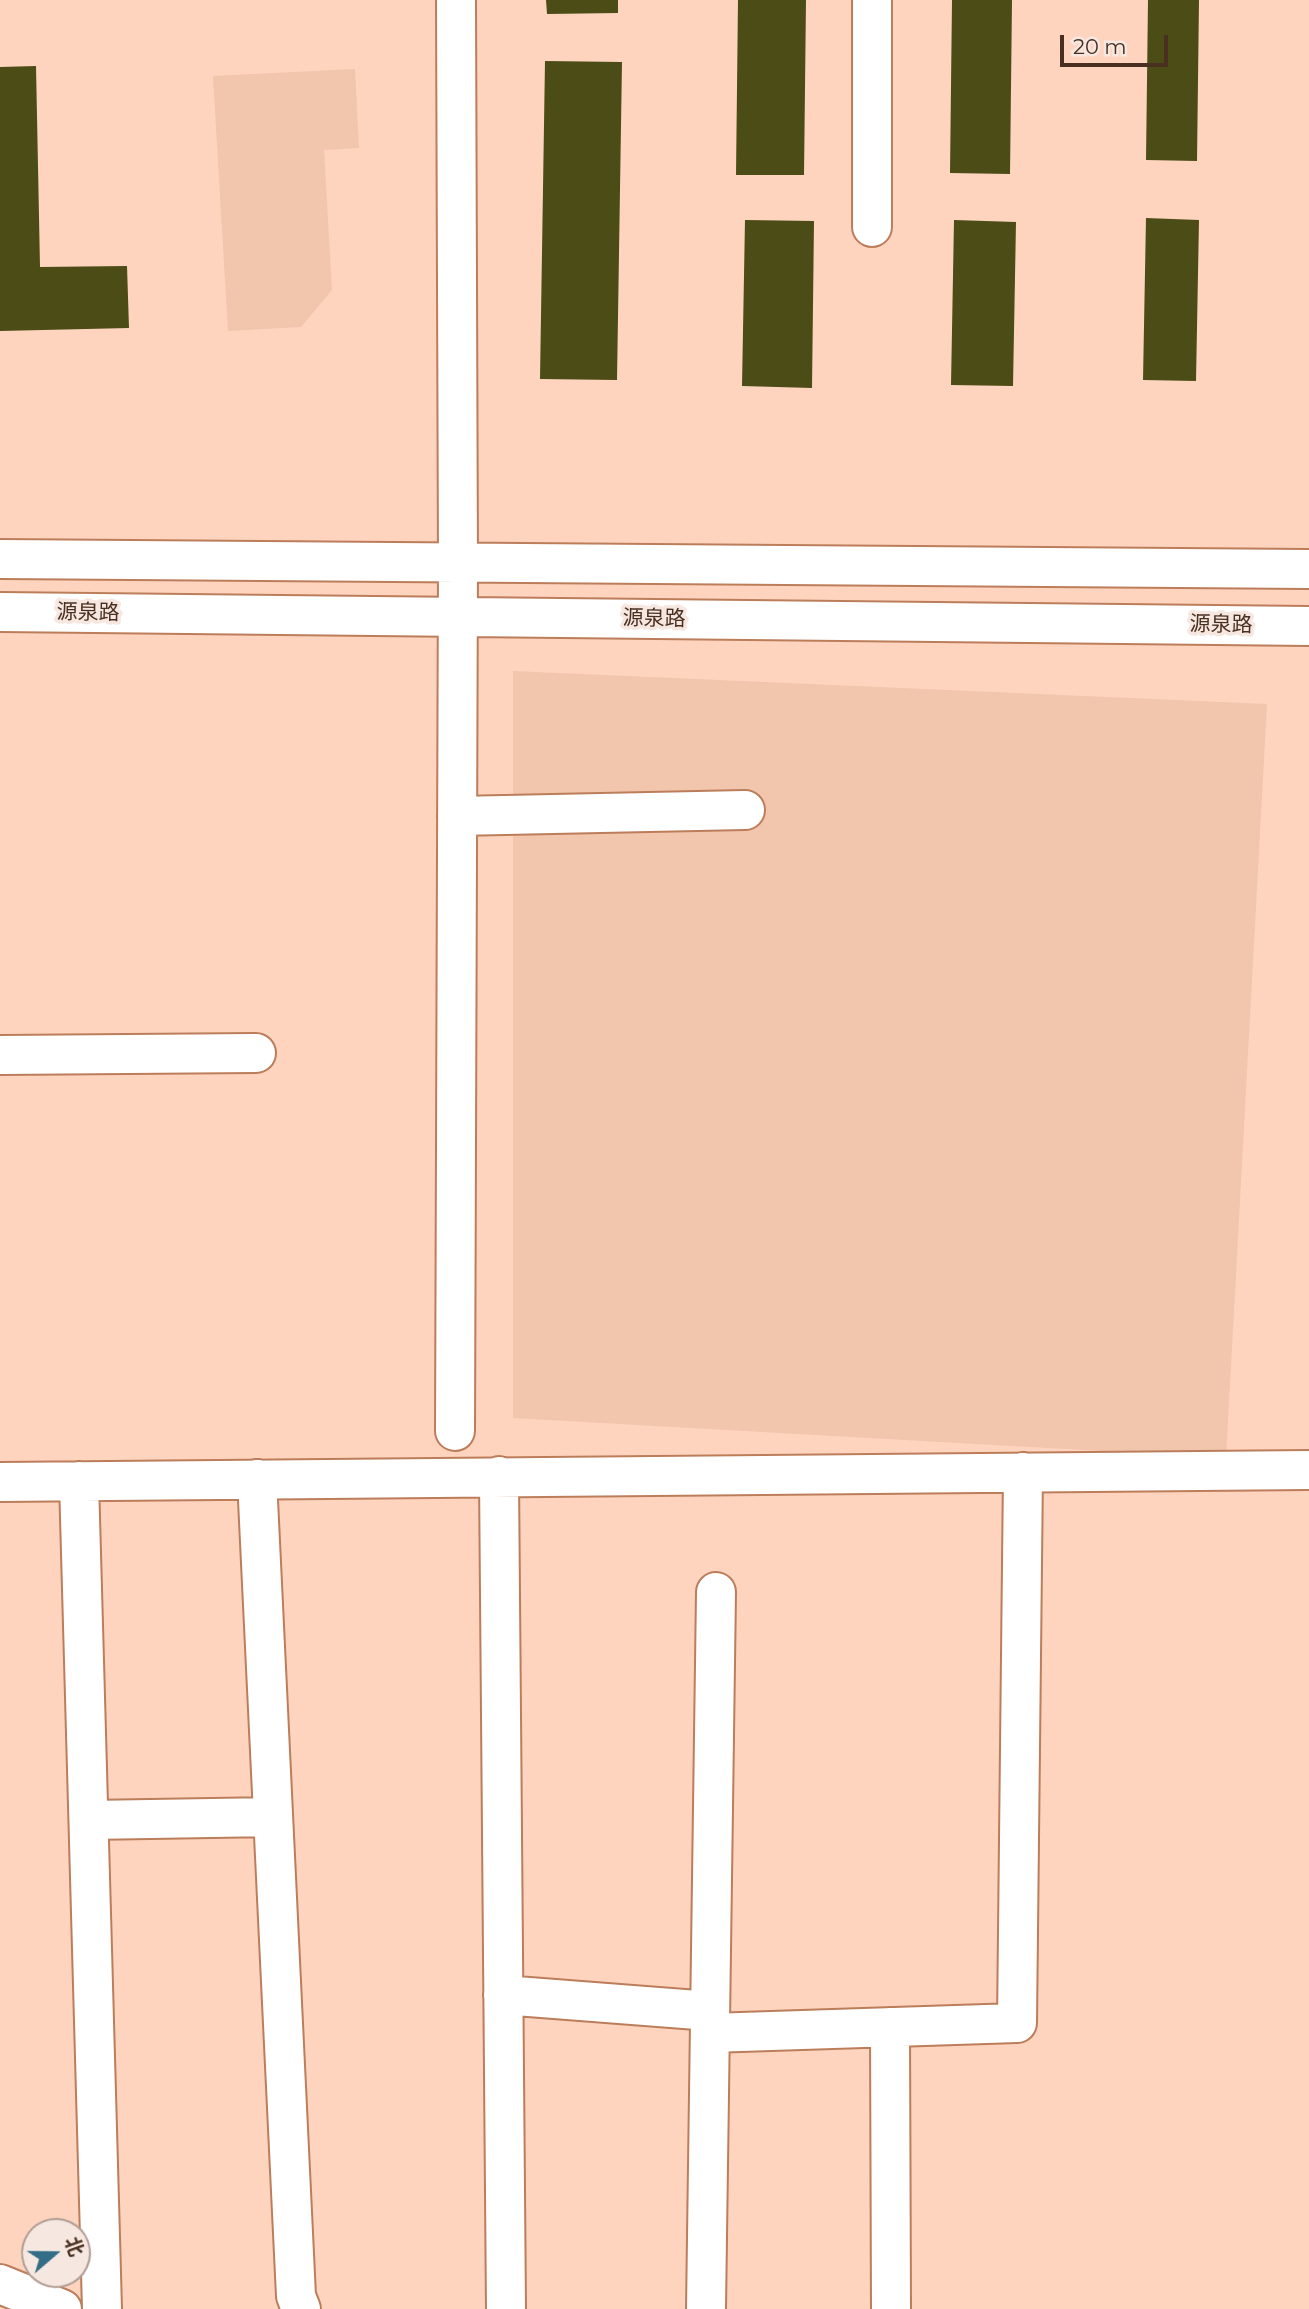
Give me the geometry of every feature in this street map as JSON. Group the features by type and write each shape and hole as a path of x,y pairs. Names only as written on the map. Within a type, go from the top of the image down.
{"street":[{"path":"455,1431 458,617 456,0"},
{"path":"872,0 872,227"},
{"path":"0,559 1309,569"},
{"name":"源泉路","path":"0,612 1309,626"},
{"path":"457,816 746,810"},
{"path":"0,1055 256,1053"},
{"path":"0,1482 1309,1470"},
{"path":"503,1995 710,2022 890,2027 1017,2022 1023,1472"},
{"path":"499,1476 506,2309"},
{"path":"257,1479 296,2296 301,2309"},
{"path":"79,1480 102,2309"},
{"path":"706,2309 716,1592"},
{"path":"89,1820 273,1817"},
{"path":"890,2027 891,2309"},
{"path":"0,2284 62,2309"}],"shaded area":[{"path":"355,69 359,148 324,150 332,290 301,327 228,331 213,76"},
{"path":"513,671 1267,704 1226,1458 513,1418"}],"building":[{"path":"546,0 618,0 618,13 547,14"},
{"path":"738,0 806,0 804,175 736,175"},
{"path":"952,0 1012,0 1010,174 950,173"},
{"path":"1148,0 1199,0 1197,161 1146,160"},
{"path":"545,61 622,62 617,380 540,379"},
{"path":"36,66 40,267 127,266 129,328 0,331 0,67"},
{"path":"1146,218 1199,220 1196,381 1143,380"},
{"path":"745,220 814,221 812,388 742,386"},
{"path":"954,220 1016,222 1013,386 951,385"}]}
